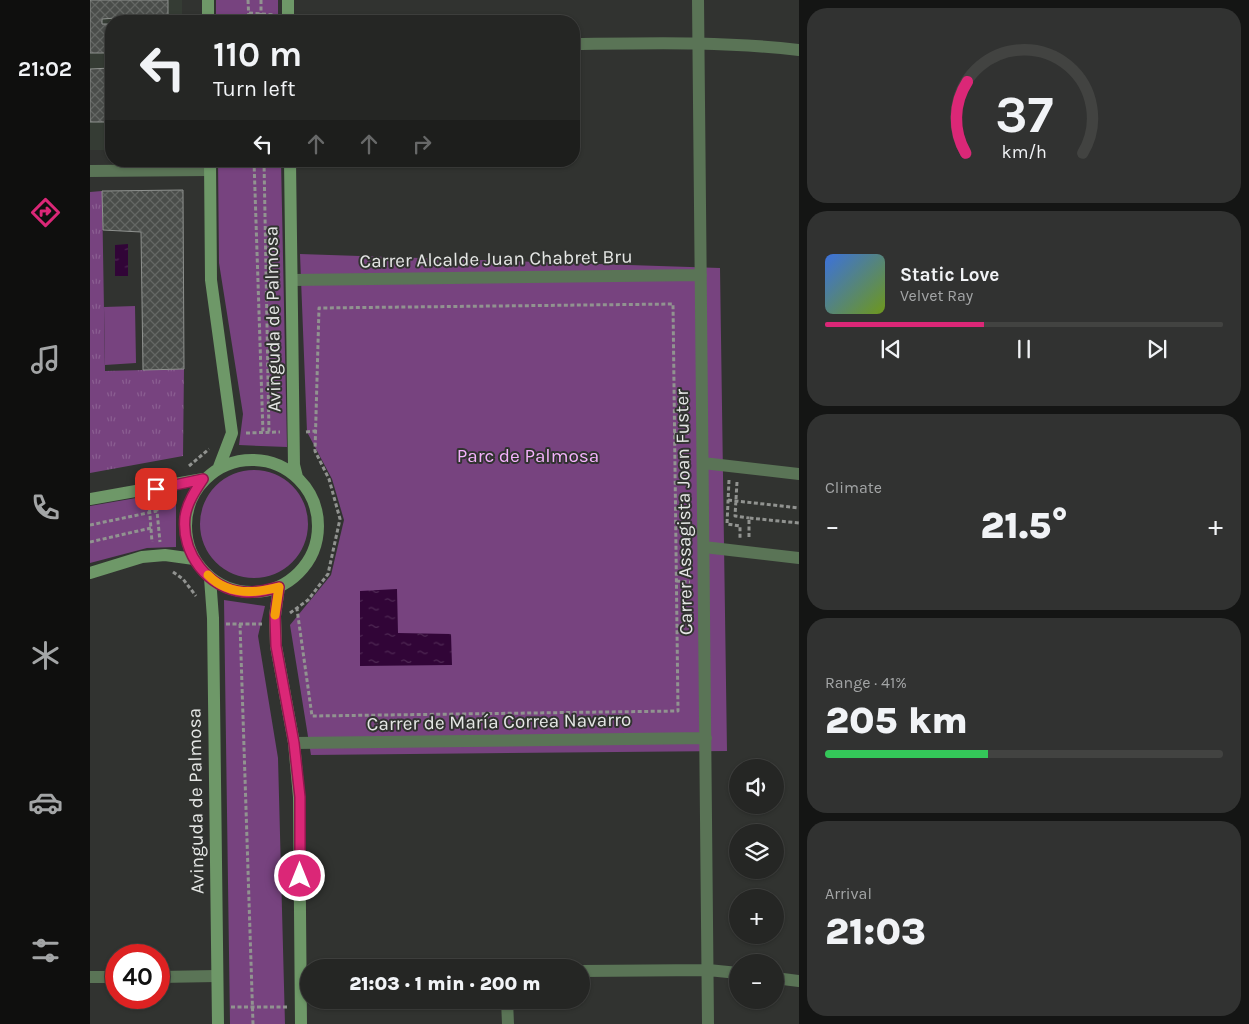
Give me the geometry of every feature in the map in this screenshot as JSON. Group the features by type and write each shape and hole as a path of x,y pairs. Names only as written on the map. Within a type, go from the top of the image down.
{"street":[{"path":"208,0 208,15"},
{"path":"288,0 288,15"},
{"name":"Carrer Assagista Joan Fuster","path":"698,0 708,1024"},
{"path":"580,44 740,43 799,50"},
{"path":"90,171 186,167"},
{"path":"210,167 211,280 232,433 219,467"},
{"name":"Avinguda de Palmosa","path":"290,167 294,466 297,476"},
{"name":"Carrer Alcalde Juan Chabret Bru","path":"292,280 701,275"},
{"path":"260,459 280,465 297,476 310,494 317,515 318,537 310,558 297,575 279,587 261,592 243,592 226,587 210,578 194,559 186,539 185,518 191,497 203,479 219,467 239,460 260,459"},
{"path":"703,463 799,474"},
{"path":"90,499 203,479"},
{"path":"704,547 799,558"},
{"path":"90,572 142,557 165,555 194,559"},
{"name":"Avinguda de Palmosa","path":"210,578 213,624 218,1024"},
{"path":"279,587 276,646 294,743 300,797 305,959"},
{"name":"Carrer de María Correa Navarro","path":"294,743 706,738"},
{"path":"590,971 708,970 729,972"},
{"path":"170,977 217,976"},
{"path":"90,977 105,977"},
{"path":"784,979 799,981"},
{"path":"301,1009 301,1024"},
{"path":"507,1009 508,1024"}],"path":[{"path":"248,0 249,13 268,15"},
{"path":"261,0 261,14"},
{"path":"254,167 263,433"},
{"path":"232,433 269,432 264,167"},
{"path":"213,624 276,624 308,600 328,574 340,519 329,480 315,450 318,308 672,304 678,711 312,716 297,609"},
{"path":"738,467 735,516 799,524"},
{"path":"147,490 154,556"},
{"path":"728,500 799,508"},
{"path":"90,525 157,511"},
{"path":"749,518 749,552"},
{"path":"90,542 151,528"},
{"path":"240,624 253,1024"},
{"path":"217,1007 300,1008"}],"shaded area":[{"path":"90,0 182,0 182,15 105,15 105,150 90,150"}],"green space":[{"path":"216,0 278,0 278,15 216,15"},
{"path":"218,167 281,167 287,447 239,445 243,414 219,263"},
{"path":"102,191 105,371 184,369 183,456 90,473 90,192"},
{"name":"Parc de Palmosa","path":"300,254 720,268 727,751 311,755 290,625 331,575 344,520 332,479 307,432"},
{"path":"135,306 136,363 105,365 104,307"},
{"path":"254,470 275,474 292,486 304,503 308,524 304,545 292,562 275,574 254,578 233,574 216,562 204,545 200,524 204,503 216,486 233,474"},
{"path":"176,491 176,547 147,548 90,563 90,506"},
{"path":"224,600 265,606 258,636 278,758 285,1024 230,1024"}],"water":[{"path":"128,244 128,276 115,276 115,245"},
{"path":"397,589 398,633 451,634 452,665 360,666 360,591"}],"building":[{"path":"90,0 168,0 168,15 105,15 105,19 102,19 102,24 105,24 105,53 90,53"},
{"path":"105,68 105,122 90,122 90,69"},
{"path":"183,190 184,369 143,370 141,232 103,230 102,191"}],"slow traffic":[{"path":"208,575 226,587 243,592 261,592 279,587 275,615"}],"route":[{"path":"156,489 203,479 191,497 185,518 186,539 194,559 201,569 210,578 226,587 243,592 261,592 279,587 275,616 276,646 294,743 300,797 300,876"}]}
